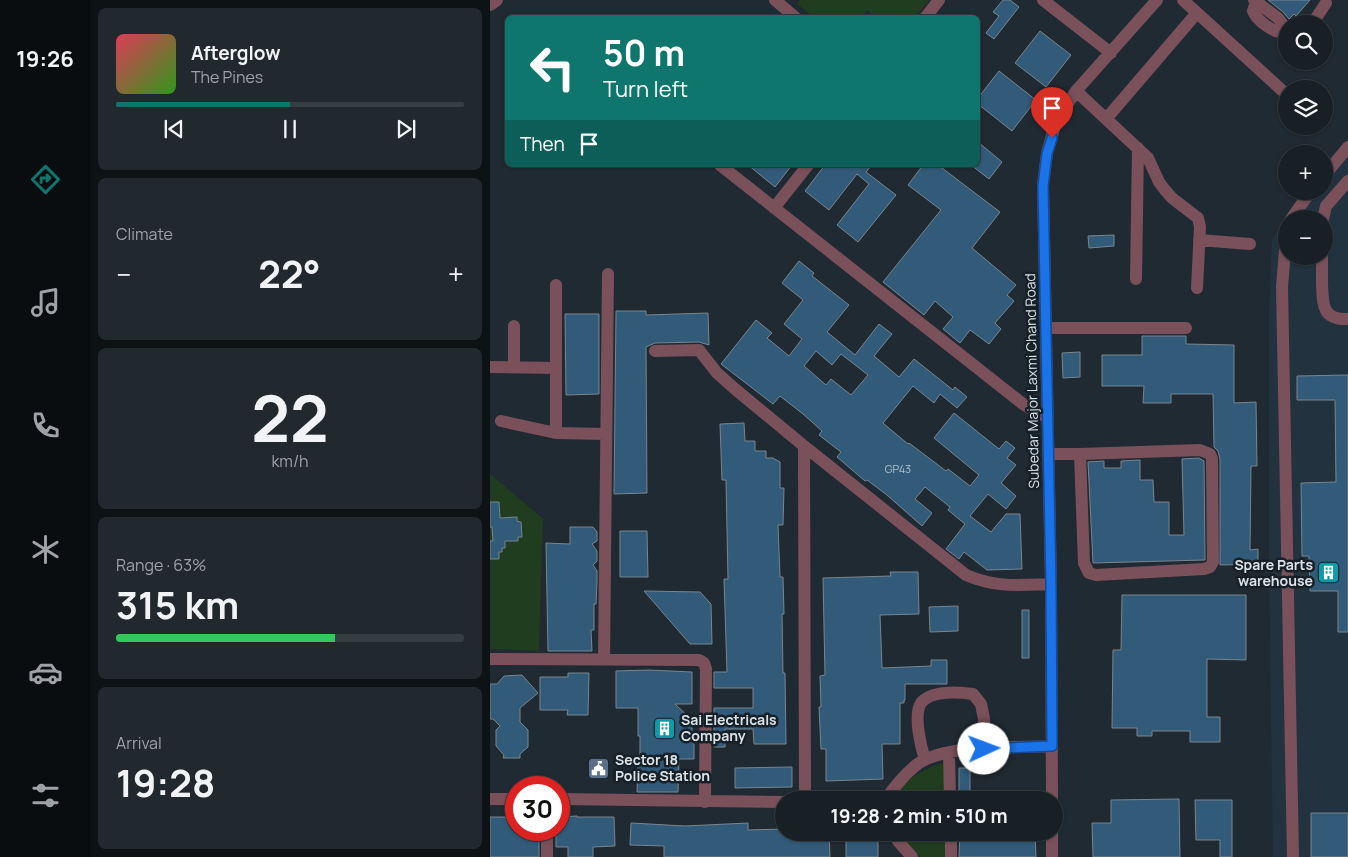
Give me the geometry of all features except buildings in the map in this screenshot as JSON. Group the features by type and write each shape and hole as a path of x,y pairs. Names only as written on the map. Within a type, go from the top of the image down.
{"street":[{"path":"490,5 497,0"},
{"path":"775,0 792,15"},
{"path":"928,15 939,0"},
{"path":"1043,0 1110,53"},
{"name":"Subedar Major Laxmi Chand Road","path":"1052,791 1051,584 1043,186 1047,154 1056,122 1076,91 1157,0"},
{"path":"1183,0 1196,14 1278,87"},
{"path":"1278,18 1255,1 1253,10 1256,17 1278,33"},
{"path":"1318,15 1326,3"},
{"path":"1106,119 1196,14"},
{"path":"1076,91 1148,158 1165,190 1172,198 1198,218 1200,227 1197,288"},
{"path":"1333,165 1348,147"},
{"path":"1136,278 1138,148"},
{"path":"723,167 1015,398 1037,413 1048,417"},
{"path":"774,208 806,167"},
{"path":"1325,210 1326,206 1348,181"},
{"path":"1199,240 1250,244"},
{"path":"1284,265 1282,287 1293,857"},
{"path":"1322,265 1322,305 1333,318 1348,319"},
{"path":"604,660 608,274"},
{"path":"556,285 556,433"},
{"path":"514,326 514,367"},
{"path":"1046,328 1186,328"},
{"path":"655,351 699,350 717,373 804,446 966,575 980,581 1000,585 1051,584"},
{"path":"490,367 556,368"},
{"path":"501,421 556,433 606,434"},
{"path":"804,446 806,791"},
{"path":"1048,454 1200,450 1210,454 1212,459 1213,562 1210,567 1204,570 1089,573 1084,563 1080,454"},
{"path":"490,659 700,660 704,663 706,669 705,802"},
{"path":"925,760 920,745 918,711 921,704 928,697 939,694 955,692 973,694 982,704 984,749"},
{"path":"892,791 901,778 925,760 940,754 984,749 1052,746"},
{"path":"949,752 950,791"},
{"path":"490,799 505,799"},
{"path":"570,799 775,802"},
{"path":"547,841 547,857"},
{"path":"896,841 898,857"},
{"path":"899,841 912,857"},
{"path":"950,841 951,857"},
{"path":"1052,841 1052,857"}],"shaded area":[{"path":"1348,142 1348,857 1273,857 1269,578 1269,310 1272,240 1278,230 1278,265 1333,265 1333,210 1291,210 1299,200 1333,200 1333,160"}],"green space":[{"path":"800,0 929,0 917,15 873,15 867,10 863,15 811,15 797,4"},
{"path":"490,474 543,519 539,651 490,649"},
{"path":"944,763 946,791 899,791 914,776"},
{"path":"907,841 947,841 948,857 920,857"}],"place":[{"name":"Spare Parts warehouse","path":"1329,573"},
{"name":"Sai Electricals Company","path":"665,728"},
{"name":"Sector 18 Police Station","path":"599,768"}],"route":[{"path":"984,749 1052,746 1051,584 1043,186 1047,154 1052,138"}]}
